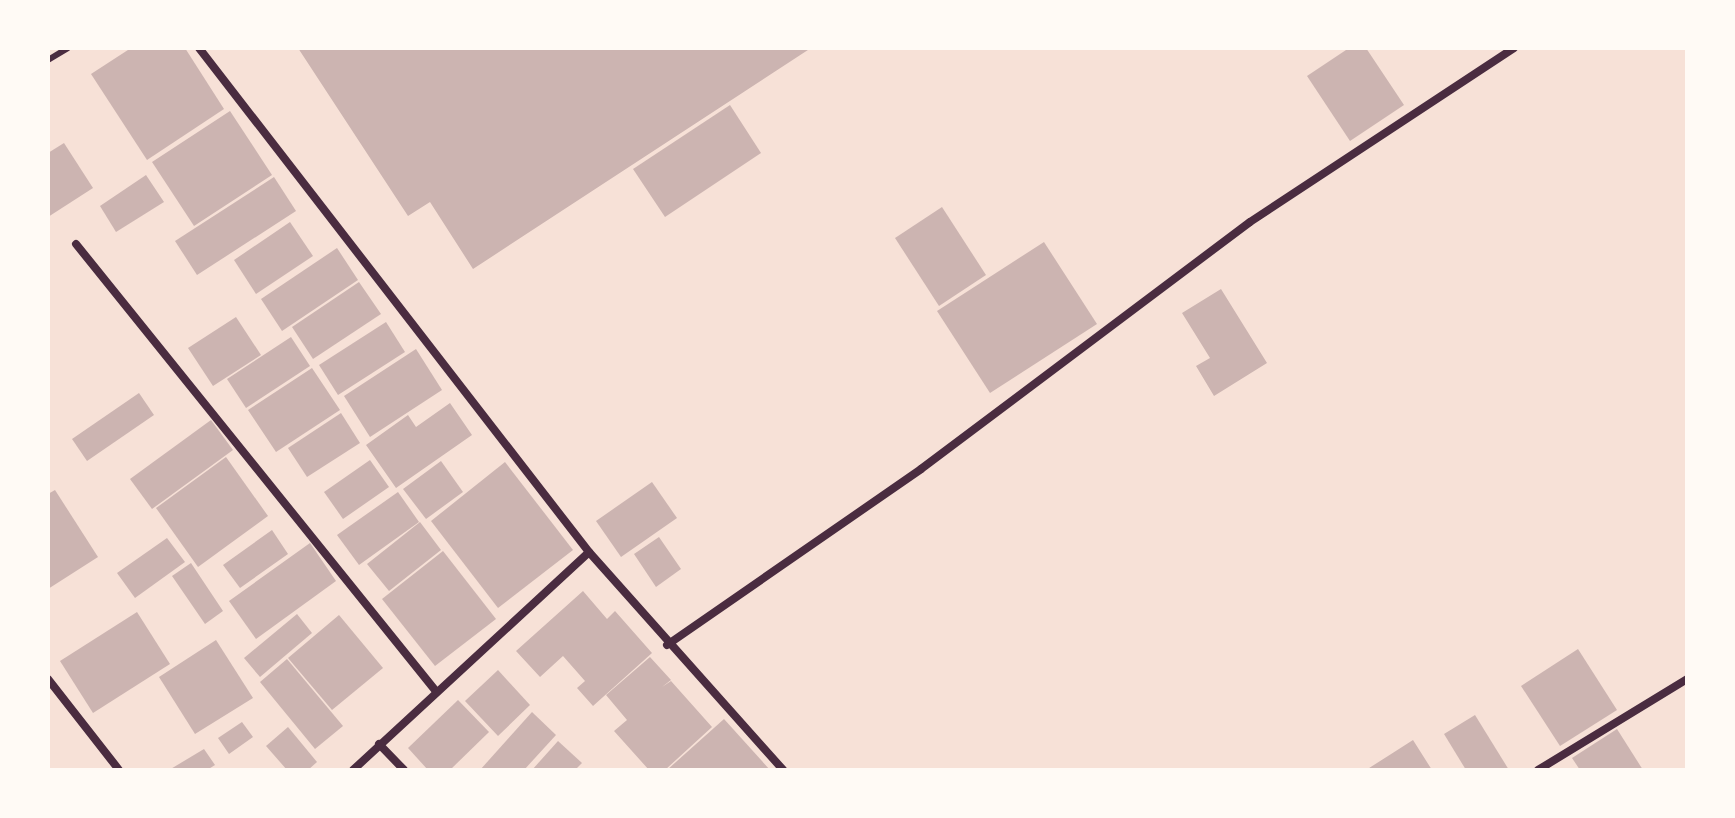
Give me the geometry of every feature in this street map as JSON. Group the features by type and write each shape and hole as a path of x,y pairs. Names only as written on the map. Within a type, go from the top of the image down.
{"street":[{"path":"199,48 589,552 667,645 783,770"},
{"path":"667,645 921,469 1250,222 1514,48"},
{"path":"76,244 435,690"},
{"path":"353,770 435,690 589,552"},
{"path":"48,679 119,770"},
{"path":"1538,770 1687,679"},
{"path":"379,744 404,770"}],"lane":[{"path":"48,60 68,48"}],"building":[{"path":"131,48 185,48 224,109 147,160 91,74"},
{"path":"298,48 811,48 473,269 430,202 408,216"},
{"path":"1349,48 1366,48 1404,105 1350,141 1307,76"},
{"path":"730,105 761,153 665,217 633,169"},
{"path":"230,111 272,175 194,226 152,162"},
{"path":"64,143 93,188 48,217 48,153"},
{"path":"146,175 164,202 116,232 100,206"},
{"path":"274,177 296,211 197,275 175,241"},
{"path":"942,207 986,275 939,306 895,238"},
{"path":"290,222 313,256 256,294 234,260"},
{"path":"1044,242 1097,324 990,393 937,311"},
{"path":"337,248 358,280 282,331 261,299"},
{"path":"359,282 381,314 313,359 292,327"},
{"path":"1221,289 1267,363 1214,396 1196,366 1210,358 1182,313"},
{"path":"236,317 261,355 213,386 188,348"},
{"path":"386,322 405,352 338,395 319,365"},
{"path":"291,337 310,366 246,408 227,379"},
{"path":"416,349 442,390 370,437 344,396"},
{"path":"312,368 340,410 276,452 248,410"},
{"path":"139,393 154,415 87,461 72,439"},
{"path":"450,403 472,435 396,488 366,445 408,415 416,427"},
{"path":"341,413 360,443 307,477 288,448"},
{"path":"211,420 233,450 152,509 130,479"},
{"path":"226,457 268,516 198,567 156,508"},
{"path":"370,460 389,487 343,519 324,492"},
{"path":"441,461 463,492 426,519 403,489"},
{"path":"505,462 573,550 498,608 431,521"},
{"path":"652,482 677,518 621,557 596,521"},
{"path":"55,490 98,557 48,589 48,494"},
{"path":"398,492 419,522 359,565 337,535"},
{"path":"420,522 441,550 389,591 367,564"},
{"path":"272,530 288,554 240,588 223,565"},
{"path":"659,537 681,569 656,587 634,554"},
{"path":"167,538 185,562 135,598 117,573"},
{"path":"310,543 336,581 256,639 229,601"},
{"path":"443,551 496,619 435,666 382,599"},
{"path":"191,563 223,611 205,624 172,576"},
{"path":"583,591 607,619 615,611 652,653 593,706 577,688 585,681 563,656 540,677 516,651"},
{"path":"137,612 170,664 93,713 60,661"},
{"path":"297,614 312,633 260,677 244,658"},
{"path":"339,615 383,668 332,710 288,658"},
{"path":"216,640 253,698 195,734 159,677"},
{"path":"1578,649 1617,710 1560,746 1521,686"},
{"path":"650,657 671,680 662,687 671,681 712,727 665,770 649,770 614,731 627,720 606,695"},
{"path":"287,659 343,726 315,749 260,682"},
{"path":"498,670 530,705 498,736 465,701"},
{"path":"458,700 489,732 450,770 428,770 408,748"},
{"path":"532,712 556,735 524,770 480,770"},
{"path":"1475,715 1509,770 1466,770 1444,734"},
{"path":"724,719 770,770 667,770"},
{"path":"242,722 253,737 229,754 218,738"},
{"path":"288,727 317,762 308,770 287,770 266,746"},
{"path":"1617,729 1643,770 1580,770 1572,758"},
{"path":"1413,740 1432,770 1366,770 1388,756"},
{"path":"558,741 582,763 575,770 532,770"},
{"path":"204,749 215,765 207,770 169,770"}]}
